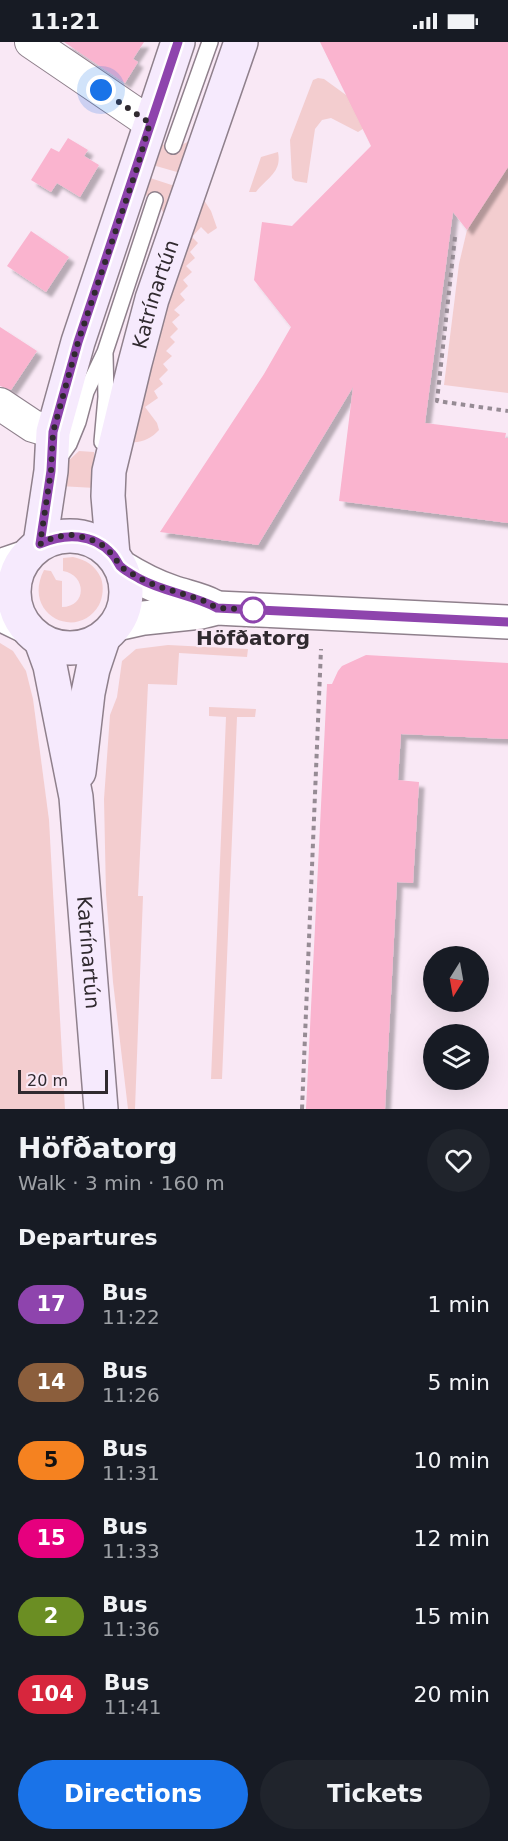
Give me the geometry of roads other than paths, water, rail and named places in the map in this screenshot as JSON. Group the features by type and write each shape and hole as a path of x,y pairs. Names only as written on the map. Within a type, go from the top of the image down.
{"main road":[{"path":"22,555 55,537 71,535 101,544 117,561 126,581 127,596 124,611 110,632 88,646 72,649 56,647 22,626 13,590 22,555 51,471 53,432 78,342 178,42"},
{"name":"Katrínartún","path":"117,561 108,496 109,471 152,299 241,42"},
{"name":"Katrínartún","path":"22,626 50,666 76,797 101,1109"},
{"name":"Katrínartún","path":"76,797 88,693 93,669 110,632"}],"street":[{"path":"30,42 150,123"},
{"path":"0,404 33,426 53,432"},
{"path":"117,561 139,578 202,600 217,608"},
{"path":"110,632 144,618 217,608 508,622"}],"lane":[{"path":"173,147 210,42"},
{"path":"51,471 69,444 86,392 105,352 155,200"},
{"path":"105,352 106,397 102,444 109,471"}],"place":[{"name":"Höfðatorg","path":"253,610"}]}
